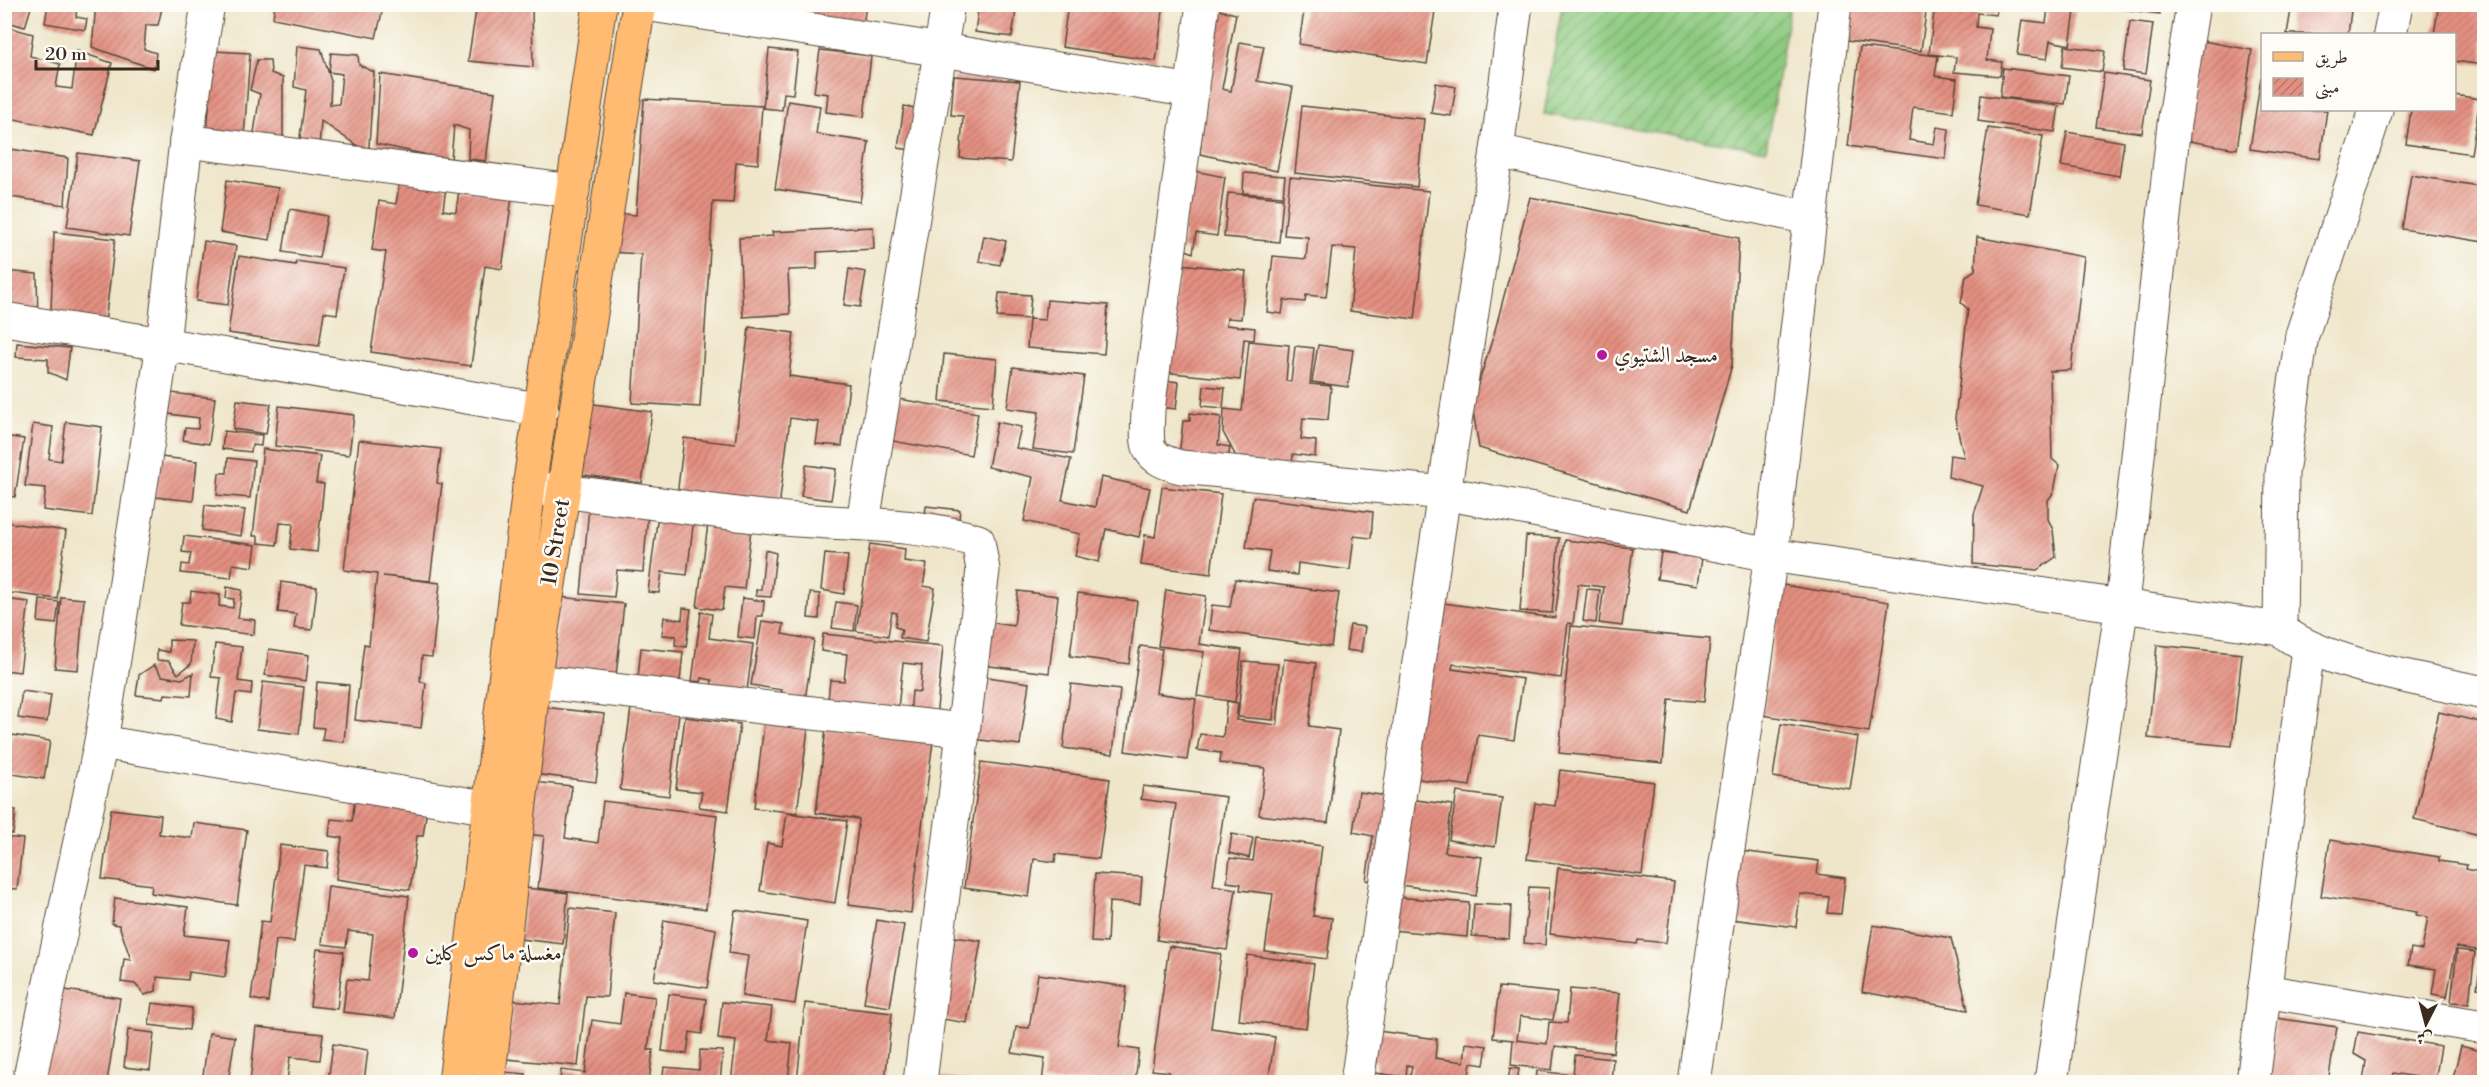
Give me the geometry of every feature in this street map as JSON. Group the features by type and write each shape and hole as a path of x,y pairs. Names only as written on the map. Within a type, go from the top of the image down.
{"main road":[{"name":"10 Street","path":"455,1083 529,488 600,4"},
{"name":"10 Street","path":"488,1083 534,681 639,4"}],"street":[{"path":"35,1081 101,742 164,344 186,141 208,4"},
{"path":"645,4 1192,91"},
{"path":"863,522 948,4"},
{"path":"1203,4 1148,410 1147,439 1151,453 1161,462 1181,467 1444,493 1771,555 2122,604 2280,629 2291,639 2308,648 2370,667 2484,693"},
{"path":"1357,1083 1497,150 1516,4"},
{"path":"1694,1083 1771,555 1835,4"},
{"path":"2051,1083 2122,604 2174,124 2193,4"},
{"path":"2390,33 2396,4"},
{"path":"2280,629 2282,473 2302,335 2376,111"},
{"path":"186,141 573,191"},
{"path":"1497,150 1809,218"},
{"path":"4,319 164,344 542,410"},
{"path":"529,488 564,490 776,518 863,522 953,534 978,541 983,570 920,1083"},
{"path":"2253,1083 2308,648"},
{"path":"534,681 962,730"},
{"path":"101,742 490,807"},
{"path":"2264,991 2484,1028"}],"green space":[{"path":"1562,5 1790,5 1766,150 1544,114"}],"building":[{"path":"4,4 32,4 25,27 4,21"},
{"path":"48,4 77,4 76,17 87,19 85,30 45,23"},
{"path":"96,4 163,4 158,25 146,25 144,49 156,53 154,69 92,47"},
{"path":"275,4 384,4 376,38 273,18"},
{"path":"477,4 532,4 533,67 468,61"},
{"path":"718,4 866,4 863,27"},
{"path":"979,4 1017,4 1012,37 975,32"},
{"path":"1068,4 1164,4 1156,61 1062,47"},
{"path":"1305,4 1436,4 1427,64 1299,44"},
{"path":"1851,4 1927,4 1921,51 1847,41"},
{"path":"1935,4 1998,4 1996,15 1977,13 1976,27 1990,29 1987,60 2002,62 2000,76 1954,72 1956,57 1929,54"},
{"path":"2121,4 2161,4 2160,14 2121,9"},
{"path":"2292,4 2309,4 2351,11 2348,33 2287,33"},
{"path":"2439,4 2484,4 2484,65 2456,61 2456,33 2434,33"},
{"path":"2048,8 2075,11 2070,45 2050,41 2047,59 2017,55 2022,20 2046,23"},
{"path":"1215,9 1236,14 1222,89 1231,91 1240,42 1264,46 1257,81 1293,87 1277,171 1200,154"},
{"path":"2130,21 2153,24 2146,74 2123,71"},
{"path":"4,26 33,34 30,56 60,64 56,87 72,89 77,51 112,63 94,135 9,118 9,97 4,96"},
{"path":"2198,40 2252,50 2237,149 2182,140"},
{"path":"297,46 321,49 331,81 330,105 339,104 342,74 329,72 331,53 358,55 359,65 374,72 369,146 371,155 321,121 319,148 307,149 300,137 306,90 294,87"},
{"path":"2065,46 2105,51 2102,72 2062,67"},
{"path":"1860,47 1938,56 1935,76 1957,79 1953,112 1913,107 1909,140 1934,144 1937,127 1949,129 1946,159 1848,146"},
{"path":"769,49 798,52 793,94 784,93 782,110 763,108"},
{"path":"820,50 871,56 864,117 826,112 828,94 814,92"},
{"path":"213,51 250,53 244,138 207,135"},
{"path":"257,60 270,60 271,73 283,78 283,140 253,139 260,94 250,90"},
{"path":"2003,68 2069,76 2065,104 2000,97"},
{"path":"2104,73 2150,80 2142,133 2096,127"},
{"path":"380,74 495,92 486,161 468,159 469,130 454,125 451,160 376,144"},
{"path":"954,76 1020,81 1011,162 960,158 963,116 951,115"},
{"path":"2261,77 2261,111 2327,111 2320,159 2250,149"},
{"path":"1436,83 1456,87 1451,116 1431,113"},
{"path":"1981,95 2059,106 2055,132 1978,121"},
{"path":"2456,95 2480,99 2471,154 2406,144 2411,111 2456,111"},
{"path":"644,99 762,106 758,164 736,162 733,203 713,202 700,407 632,403 641,254 609,252 611,213 636,215"},
{"path":"788,101 820,106 816,134 869,142 860,202 775,189"},
{"path":"904,106 926,110 919,151 898,148"},
{"path":"1302,106 1424,119 1417,187 1295,173"},
{"path":"1988,128 2043,136 2030,214 1975,205"},
{"path":"2067,132 2124,142 2119,176 2061,166"},
{"path":"4,148 68,158 65,205 4,196"},
{"path":"78,153 140,161 129,236 67,227"},
{"path":"1189,170 1225,177 1217,236 1196,233 1193,253 1182,248"},
{"path":"1244,173 1285,176 1283,196 1243,193"},
{"path":"2411,175 2484,187 2484,242 2402,229"},
{"path":"1290,177 1429,191 1415,319 1350,311 1356,249 1332,247 1326,297 1306,295 1305,302 1284,300 1282,314 1267,312 1273,256 1306,259 1308,237 1284,235"},
{"path":"227,180 278,188 270,240 220,232"},
{"path":"400,180 446,187 443,210 456,212 459,190 512,197 502,269 485,266 471,366 371,352 386,252 372,250 379,201 396,204"},
{"path":"1228,193 1283,198 1279,242 1224,237"},
{"name":"مسجد الشتيوي","path":"1530,197 1739,238 1732,365 1690,510 1479,448 1472,404 1494,334"},
{"path":"290,209 327,216 319,258 283,252"},
{"path":"873,227 874,249 817,252 817,269 788,270 790,314 743,317 739,238 773,236 772,232"},
{"path":"54,232 115,239 105,323 51,311"},
{"path":"984,236 1006,241 1000,265 979,261"},
{"path":"1977,237 2084,257 2071,370 2050,371 2052,459 2059,465 2054,492 2048,500 2048,519 2053,530 2056,557 2037,570 1973,564 1974,514 1983,486 1948,477 1950,455 1964,457 1955,419 1968,309 1961,303 1966,276 1975,270"},
{"path":"204,241 236,246 228,305 196,301"},
{"path":"239,256 296,265 296,261 344,268 337,314 324,312 319,346 228,333"},
{"path":"1180,264 1246,271 1241,319 1227,318 1226,325 1255,328 1254,340 1244,339 1240,380 1163,372"},
{"path":"849,269 866,272 860,307 844,305"},
{"path":"4,271 37,274 38,324 4,316"},
{"path":"999,293 1031,295 1029,319 997,317"},
{"path":"1047,300 1108,305 1104,354 1027,348 1029,319 1045,320"},
{"path":"749,327 794,333 789,376 849,384 842,446 816,444 819,422 790,418 778,516 676,504 684,438 735,444"},
{"path":"1249,341 1289,345 1286,381 1291,381 1295,346 1314,348 1310,384 1331,386 1328,420 1303,418 1301,439 1316,441 1315,457 1293,454 1292,467 1239,462 1223,432 1224,409 1242,411"},
{"path":"17,343 70,348 66,380 48,372 48,359 16,357"},
{"path":"1318,345 1353,350 1348,387 1312,382"},
{"path":"944,354 997,359 993,406 940,401"},
{"path":"1013,367 1084,376 1073,454 1033,449 1039,412 1007,408"},
{"path":"1153,379 1179,382 1176,409 1150,406"},
{"path":"1204,386 1225,388 1223,408 1202,406"},
{"path":"171,393 215,398 209,444 183,440 185,428 198,429 199,418 169,414"},
{"path":"888,397 978,413 971,455 881,439"},
{"path":"237,400 271,404 266,434 233,429"},
{"path":"587,403 652,412 642,483 577,474"},
{"path":"279,406 354,415 349,455 275,446"},
{"path":"1190,413 1221,417 1218,445 1230,447 1228,460 1179,457 1183,421 1190,421"},
{"path":"66,422 102,427 92,516 43,510 46,488 25,486 33,424 53,427 49,459 61,461"},
{"path":"997,422 1021,427 1016,448 1071,459 1062,500 1095,507 1101,477 1150,488 1139,537 1106,529 1099,562 1075,556 1080,534 1024,521 1033,477 988,467"},
{"path":"224,431 262,435 261,446 252,445 251,452 222,449"},
{"path":"4,436 24,439 15,497 4,496 4,472 6,472 10,449 4,448"},
{"path":"359,440 441,449 437,483 442,484 430,581 383,576 440,583 432,657 422,656 420,681 426,683 421,728 355,720 364,644 369,645 377,574 344,570"},
{"path":"263,449 320,456 316,483 324,484 317,552 290,549 293,524 280,523 277,545 258,543 258,536 253,536"},
{"path":"160,457 197,461 193,501 155,497"},
{"path":"228,458 254,461 250,498 217,495 219,473 227,473"},
{"path":"806,465 836,469 831,500 801,496"},
{"path":"1162,487 1221,494 1211,574 1141,565 1145,535 1155,537"},
{"path":"1253,497 1373,512 1371,538 1354,536 1350,570 1298,563 1297,575 1267,571 1270,551 1246,548"},
{"path":"205,505 245,510 241,536 202,530"},
{"path":"926,506 960,510 958,528 924,524"},
{"path":"589,507 648,512 643,572 617,570 614,597 581,594"},
{"path":"658,514 694,518 687,575 662,572 659,593 648,592"},
{"path":"4,522 66,531 57,599 4,592"},
{"path":"708,524 751,529 744,589 725,587 722,610 697,607"},
{"path":"184,536 256,545 253,567 233,564 231,578 181,573 182,564 189,565 191,553 182,552"},
{"path":"1526,536 1559,538 1552,613 1520,611"},
{"path":"1565,540 1633,548 1622,626 1599,623 1604,587 1578,584 1573,624 1568,623 1561,678 1453,664 1452,669 1523,679 1514,740 1478,735 1470,786 1404,777 1436,602 1555,618"},
{"path":"870,544 905,549 904,561 927,564 923,586 935,588 926,642 900,638 902,629 895,627 897,613 892,612 888,636 856,631"},
{"path":"765,550 776,553 771,597 756,596 756,590 761,590"},
{"path":"1661,553 1702,558 1698,585 1657,579"},
{"path":"825,554 848,556 844,594 821,590"},
{"path":"1235,579 1339,593 1331,647 1209,630 1212,605 1230,607"},
{"path":"281,582 317,587 312,630 294,628 296,614 278,612"},
{"path":"1783,585 1889,602 1869,732 1762,715"},
{"path":"227,587 242,590 238,618 255,620 254,635 179,625 182,602 190,602 191,591 220,595 219,606 233,608 234,599 226,598"},
{"path":"1587,589 1600,590 1596,623 1583,621"},
{"path":"1166,590 1206,596 1199,644 1242,650 1235,702 1197,696 1204,652 1158,646"},
{"path":"1018,591 1058,596 1049,673 973,664 978,621 1014,626"},
{"path":"810,593 820,594 819,619 808,618"},
{"path":"1078,593 1137,601 1129,664 1070,656"},
{"path":"61,597 84,599 78,670 55,668"},
{"path":"560,597 624,604 615,684 552,678"},
{"path":"742,598 764,601 763,616 757,616 755,639 738,637"},
{"path":"4,599 29,602 20,672 4,670"},
{"path":"40,600 59,602 56,624 38,622"},
{"path":"836,602 857,605 854,631 832,628"},
{"path":"683,608 691,609 686,647 675,645 676,636 662,635 664,617 682,620"},
{"path":"701,612 712,614 709,638 753,644 747,691 711,687 712,680 702,678 701,682 692,681"},
{"path":"762,621 784,624 782,634 814,640 805,700 781,696 782,690 751,685"},
{"path":"1350,625 1365,627 1361,652 1346,650"},
{"path":"1571,626 1710,639 1704,702 1669,699 1663,763 1559,753"},
{"path":"823,634 943,646 936,719 910,717 912,691 920,692 922,665 903,663 897,717 827,710 830,680 844,681 847,654 821,651"},
{"path":"169,640 193,641 191,664 178,674 169,661 157,660 157,650 169,652"},
{"path":"215,644 242,647 238,681 252,683 251,695 236,693 232,722 216,719 221,678 211,677"},
{"path":"2157,645 2242,654 2232,746 2148,738"},
{"path":"1140,646 1162,649 1156,693 1196,699 1187,760 1125,751"},
{"path":"641,648 683,652 679,691 637,687"},
{"path":"269,649 309,655 306,681 265,675"},
{"path":"1284,659 1316,663 1309,726 1339,730 1328,823 1259,815 1265,768 1220,763 1221,753 1197,750 1200,734 1223,737 1227,701 1238,703 1236,720 1277,725"},
{"path":"1243,661 1278,664 1273,720 1238,717"},
{"path":"154,665 162,676 182,679 193,673 191,696 165,694 164,698 136,695 139,675"},
{"path":"981,676 1029,683 1020,745 973,739"},
{"path":"263,682 304,687 299,734 257,729"},
{"path":"317,682 349,685 344,742 322,740 324,728 313,727"},
{"path":"1071,684 1120,690 1113,754 1063,748"},
{"path":"22,691 51,695 47,722 18,718"},
{"path":"535,706 604,714 596,782 526,773"},
{"path":"631,708 679,714 669,796 620,790"},
{"path":"2439,712 2484,723 2484,836 2414,819"},
{"path":"685,717 740,724 728,811 699,807 702,792 676,789"},
{"path":"764,724 808,729 797,813 754,808"},
{"path":"1781,724 1858,737 1850,789 1773,777"},
{"path":"826,728 933,741 911,913 848,905 859,819 816,813"},
{"path":"12,735 50,741 44,779 6,773"},
{"path":"981,762 1110,779 1099,859 1056,854 1055,862 1034,859 1029,897 964,888"},
{"path":"1560,770 1654,782 1642,875 1527,859 1535,803 1555,806"},
{"path":"532,782 572,786 565,838 598,843 603,801 717,815 706,909 538,888 544,836 526,834"},
{"path":"1143,786 1226,797 1213,885 1236,889 1227,950 1157,940 1176,804 1141,799"},
{"path":"1359,792 1452,805 1445,852 1482,857 1476,896 1366,880 1373,836 1353,832"},
{"path":"1457,792 1502,798 1495,847 1449,840"},
{"path":"355,798 427,808 423,836 417,836 410,890 336,879 342,838 329,836 331,819 352,821"},
{"path":"4,809 16,810 13,834 4,833"},
{"path":"111,809 161,815 159,834 192,838 194,823 247,830 237,905 151,893 152,885 102,879"},
{"path":"787,813 847,821 835,903 760,891 767,843 782,846"},
{"path":"1232,834 1253,838 1249,858 1229,853"},
{"path":"4,837 23,839 17,889 4,888"},
{"path":"1256,837 1322,846 1313,916 1332,918 1327,959 1265,951 1273,894 1240,890 1241,884 1227,882 1230,858 1253,861"},
{"path":"2330,840 2439,857 2439,861 2467,865 2466,869 2484,873 2484,989 2477,988 2483,951 2456,947 2447,997 2432,994 2436,969 2408,965 2411,948 2422,950 2428,917 2416,915 2417,912 2321,896"},
{"path":"280,845 329,851 327,868 304,865 294,942 276,940 268,1002 251,999 261,921 270,922"},
{"path":"1740,851 1819,861 1817,874 1845,878 1841,914 1827,913 1829,897 1800,894 1796,927 1731,919"},
{"path":"1558,868 1674,882 1666,943 1638,940 1637,944 1550,934"},
{"path":"1095,874 1142,877 1140,904 1109,902 1107,943 1091,942"},
{"path":"328,886 409,896 395,1018 343,1012 347,979 368,981 373,934 348,931 346,947 322,944"},
{"path":"1529,887 1549,888 1545,945 1524,943"},
{"path":"526,888 568,893 563,944 520,939"},
{"path":"1382,896 1469,903 1467,937 1380,929"},
{"path":"115,898 188,907 184,935 230,940 225,977 189,972 188,980 157,977 156,991 145,995 135,984 121,982 124,959 131,960 119,925 112,924"},
{"path":"1474,904 1511,906 1509,939 1472,936"},
{"path":"570,908 615,913 607,997 586,996 578,1066 507,1059 513,1000 560,1005"},
{"path":"735,910 807,921 795,1004 742,996 748,956 729,953"},
{"path":"664,920 716,929 707,988 654,980"},
{"path":"877,920 904,925 890,1007 864,1003"},
{"path":"1873,925 1951,938 1968,1010 1862,992"},
{"path":"955,937 981,941 967,1023 942,1019"},
{"path":"1169,946 1221,954 1211,1028 1275,1037 1268,1082 1167,1082 1169,1072 1152,1070"},
{"path":"317,949 344,952 337,1009 310,1006"},
{"path":"2457,950 2475,952 2469,1003 2451,1002"},
{"path":"1247,955 1314,964 1306,1028 1239,1020"},
{"path":"1038,974 1127,987 1119,1047 1139,1050 1135,1082 1042,1082 1045,1058 1012,1053 1016,1027 1029,1028"},
{"path":"1499,987 1557,993 1553,1020 1520,1016 1517,1040 1547,1044 1549,1022 1567,1023 1570,989 1620,993 1613,1053 1555,1046 1552,1070 1511,1065 1513,1040 1493,1038"},
{"path":"58,989 120,998 107,1082 89,1082 44,1075"},
{"path":"624,993 655,997 648,1050 653,1050 649,1082 560,1082 561,1070 585,1073 592,1020 620,1024"},
{"path":"669,994 706,999 702,1034 690,1032 687,1054 662,1051"},
{"path":"722,1002 772,1007 768,1040 792,1043 788,1082 731,1082 736,1041 718,1039"},
{"path":"152,1003 192,1008 189,1030 149,1025"},
{"path":"805,1003 892,1013 885,1082 797,1082"},
{"path":"2276,1018 2337,1027 2328,1082 2267,1082"},
{"path":"256,1027 323,1034 320,1060 290,1057 287,1082 250,1082"},
{"path":"128,1030 154,1033 150,1070 124,1067"},
{"path":"1370,1030 1437,1039 1435,1058 1464,1062 1466,1043 1487,1046 1484,1065 1471,1063 1468,1082 1409,1082 1412,1066 1407,1065 1406,1077 1375,1073 1377,1061 1366,1060"},
{"path":"2358,1032 2441,1046 2435,1082 2415,1082 2416,1077 2393,1073 2391,1082 2363,1082 2366,1061 2354,1054"},
{"path":"209,1033 235,1037 228,1082 202,1082"},
{"path":"333,1044 368,1050 364,1082 328,1082"},
{"path":"2461,1046 2484,1052 2484,1082 2452,1082"},
{"path":"700,1050 723,1051 720,1082 662,1082 664,1067 699,1070"},
{"path":"1575,1055 1613,1059 1611,1082 1536,1082 1537,1071 1573,1075"},
{"path":"1510,1068 1519,1069 1517,1082 1508,1082"},
{"path":"492,1071 526,1074 525,1082 491,1082"},
{"path":"927,1076 970,1081 970,1082 926,1082"}],"place":[{"name":"مسجد الشتيوي","path":"1602,355"},
{"name":"مغسلة ماكس كلين","path":"413,953"}]}
